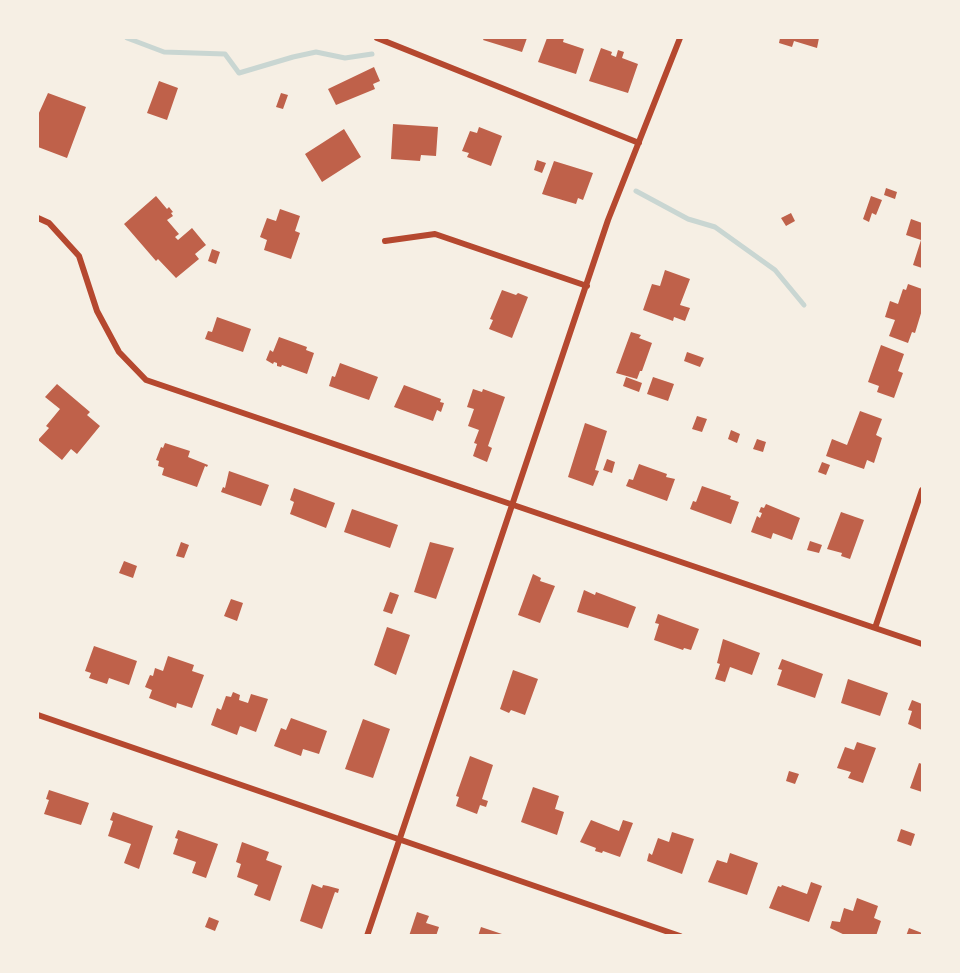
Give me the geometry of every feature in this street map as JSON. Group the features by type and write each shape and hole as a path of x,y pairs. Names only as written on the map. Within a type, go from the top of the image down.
{"street":[{"path":"377,38 639,143"},
{"path":"366,936 514,504 608,220 680,38"},
{"path":"38,218 49,223 79,256 98,311 119,352 147,380 922,644"},
{"path":"385,241 435,234 587,286"},
{"path":"875,628 922,490"},
{"path":"38,715 680,936"}],"building":[{"path":"484,38 527,38 522,52 483,40"},
{"path":"547,38 564,38 563,42 584,49 576,74 538,62"},
{"path":"780,38 819,38 817,48 794,41 792,47 779,43"},
{"path":"601,48 612,52 611,55 616,57 618,50 624,52 622,58 638,64 628,93 589,81"},
{"path":"374,67 380,81 373,84 375,89 336,105 328,89"},
{"path":"159,81 178,88 167,120 147,113"},
{"path":"48,93 86,107 67,158 38,147 38,115"},
{"path":"281,93 288,95 283,109 276,107"},
{"path":"393,124 438,127 436,156 421,155 420,161 391,159"},
{"path":"479,127 502,136 491,166 467,157 469,153 462,151 470,131 477,133"},
{"path":"344,129 361,157 322,182 305,154"},
{"path":"537,160 546,163 542,173 534,170"},
{"path":"554,161 593,173 583,200 578,198 576,204 542,194"},
{"path":"886,188 897,192 895,199 884,195"},
{"path":"156,196 167,209 169,207 173,212 171,213 173,216 167,220 179,234 175,237 178,240 192,228 206,245 195,254 199,259 176,278 158,259 156,261 124,224"},
{"path":"871,196 882,200 876,215 872,213 869,222 863,219"},
{"path":"280,209 300,216 295,231 300,233 291,259 264,250 267,240 260,237 267,218 276,221"},
{"path":"791,213 795,221 786,226 781,218"},
{"path":"911,219 922,223 922,268 913,265 921,240 906,235"},
{"path":"212,249 220,252 216,264 208,261"},
{"path":"665,270 690,279 680,305 690,308 685,321 674,317 673,321 643,310 652,284 660,286"},
{"path":"908,284 922,289 922,310 915,333 912,332 908,343 889,336 895,320 885,317 890,301 898,304 903,289 906,290"},
{"path":"502,290 528,297 512,338 489,329 493,320 490,319"},
{"path":"217,317 251,329 243,352 205,339 208,331 212,332"},
{"path":"631,332 641,335 639,338 652,343 637,379 616,373"},
{"path":"279,337 307,347 306,350 314,353 307,374 282,365 277,366 277,363 273,364 266,360 270,350 273,352"},
{"path":"881,345 904,354 898,371 903,373 894,398 877,392 879,386 868,382"},
{"path":"687,352 704,358 700,367 684,361"},
{"path":"340,363 378,377 369,400 329,386"},
{"path":"626,377 642,383 639,392 623,386"},
{"path":"653,377 674,384 668,401 647,394"},
{"path":"57,384 90,412 87,415 100,426 77,454 71,449 62,460 38,440 49,428 46,426 60,409 45,397"},
{"path":"404,385 441,399 440,402 444,403 441,412 437,410 433,421 394,407"},
{"path":"473,389 482,392 483,389 505,397 488,446 492,448 487,462 473,456 477,444 474,443 479,430 468,426 474,409 467,407"},
{"path":"860,411 882,419 876,435 882,438 874,463 867,460 864,469 826,456 832,439 847,445"},
{"path":"697,416 707,419 702,432 692,429"},
{"path":"585,423 607,431 595,470 599,471 593,486 568,477"},
{"path":"731,430 740,434 737,443 728,439"},
{"path":"757,439 766,442 763,452 753,449"},
{"path":"165,443 190,451 188,457 208,465 205,466 197,487 162,475 164,468 158,466 159,461 156,460"},
{"path":"607,459 615,462 612,473 603,470"},
{"path":"822,462 830,465 826,475 818,472"},
{"path":"639,464 675,479 667,501 626,486 629,479 633,480"},
{"path":"229,471 269,485 261,506 221,492 223,487 225,488"},
{"path":"702,486 731,496 730,499 739,502 731,524 690,509 693,501 696,502"},
{"path":"294,488 335,503 326,528 290,514 294,502 290,500"},
{"path":"766,504 800,518 792,540 773,533 771,539 751,532 757,516 760,518 762,513 759,512 761,507 764,508"},
{"path":"352,509 398,525 390,548 344,532"},
{"path":"841,512 864,520 850,559 841,556 842,553 827,549"},
{"path":"810,541 822,545 819,553 807,550"},
{"path":"181,542 189,545 184,558 176,556"},
{"path":"430,542 454,548 436,599 414,592"},
{"path":"124,561 137,566 133,578 119,573"},
{"path":"533,574 541,578 540,581 555,586 540,623 518,615"},
{"path":"584,590 595,595 596,592 636,607 628,628 577,612"},
{"path":"390,592 399,595 392,614 383,611"},
{"path":"231,599 243,603 237,621 224,616"},
{"path":"658,614 699,629 691,650 684,648 683,650 654,640 659,624 655,623"},
{"path":"387,627 410,635 396,675 374,665"},
{"path":"723,639 760,653 752,675 730,667 725,682 715,679 720,664 717,663"},
{"path":"94,646 137,661 129,685 109,678 107,684 89,678 91,673 85,671"},
{"path":"168,656 194,665 192,671 204,675 192,708 177,703 176,708 149,698 152,690 145,687 150,675 153,676 155,668 163,671"},
{"path":"782,659 823,674 815,698 777,685 782,670 778,669"},
{"path":"513,670 538,679 525,715 500,709"},
{"path":"848,679 888,693 880,716 841,703"},
{"path":"233,692 240,695 239,700 248,703 251,694 268,699 256,732 240,726 237,735 211,725 217,708 221,710 226,696 231,697"},
{"path":"912,700 922,704 922,730 908,724 912,711 908,710"},
{"path":"291,718 327,731 319,754 303,749 301,756 274,746 281,728 286,730"},
{"path":"363,719 390,729 373,778 345,769"},
{"path":"857,742 876,748 863,783 848,778 851,772 837,768 845,747 854,750"},
{"path":"470,756 493,765 482,799 488,801 486,807 480,805 477,814 456,806 459,797 456,796"},
{"path":"919,763 922,764 922,792 910,788"},
{"path":"789,771 799,774 795,784 786,781"},
{"path":"533,787 559,796 555,809 564,812 557,835 521,822"},
{"path":"49,790 89,803 81,825 44,814 49,800 46,799"},
{"path":"113,812 153,826 139,869 124,863 131,844 108,836 113,821 110,820"},
{"path":"591,820 619,831 623,820 633,823 620,857 603,851 602,853 595,851 596,848 580,842"},
{"path":"901,829 915,834 911,846 897,841"},
{"path":"178,830 218,844 206,878 192,873 196,862 173,854 178,839 175,838"},
{"path":"672,832 694,839 682,874 647,861 649,853 652,855 658,838 669,842"},
{"path":"242,842 269,852 266,860 282,866 270,901 254,895 258,885 237,877 241,864 236,862"},
{"path":"730,853 758,863 747,895 708,882 717,860 727,863"},
{"path":"811,882 822,886 809,922 769,908 778,886 782,885 807,894"},
{"path":"312,884 322,888 323,885 339,889 338,893 335,892 322,929 300,921"},
{"path":"857,898 878,906 874,918 881,921 876,936 847,936 830,928 832,921 840,922 844,908 853,911"},
{"path":"417,912 429,916 426,923 439,927 436,936 409,936"},
{"path":"209,917 219,921 215,931 205,927"},
{"path":"481,927 505,935 505,936 478,936"},
{"path":"909,928 922,933 922,936 906,936"}],"waterway":[{"path":"127,38 164,52 225,54 239,73 316,52 345,58 372,54"},
{"path":"636,191 688,219 715,227 775,270 804,305"}]}
